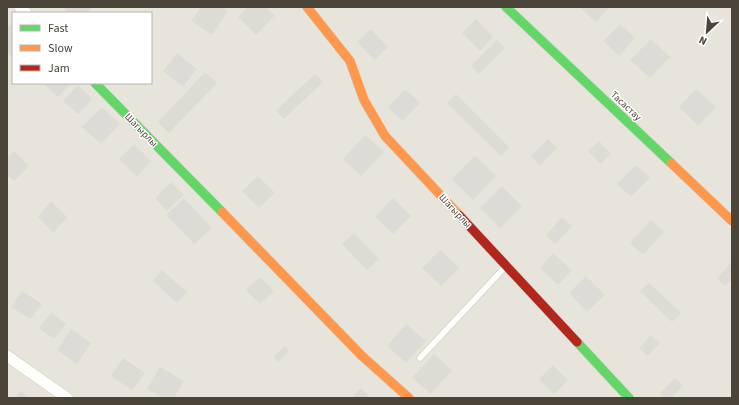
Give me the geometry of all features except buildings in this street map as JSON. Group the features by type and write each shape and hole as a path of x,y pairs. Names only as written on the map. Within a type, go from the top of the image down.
{"street":[{"name":"Шагырлы","path":"307,7 350,61 364,100 385,136 629,398"},
{"name":"Тасастау","path":"506,7 732,220"},
{"name":"Шагырлы","path":"96,84 362,356 409,398"},
{"path":"7,356 67,398"}],"lane":[{"path":"420,358 506,266"}],"shaded area":[{"path":"7,7 732,7 732,398 7,398"}],"traffic: fast":[{"path":"506,7 671,163"},
{"path":"96,84 222,212"},
{"path":"577,342 629,398"}],"traffic: slow":[{"path":"307,7 350,61 364,100 385,136 459,215"},
{"path":"671,163 732,221"},
{"path":"222,212 362,356 409,398"}],"traffic: jam":[{"path":"459,215 577,342"}]}
